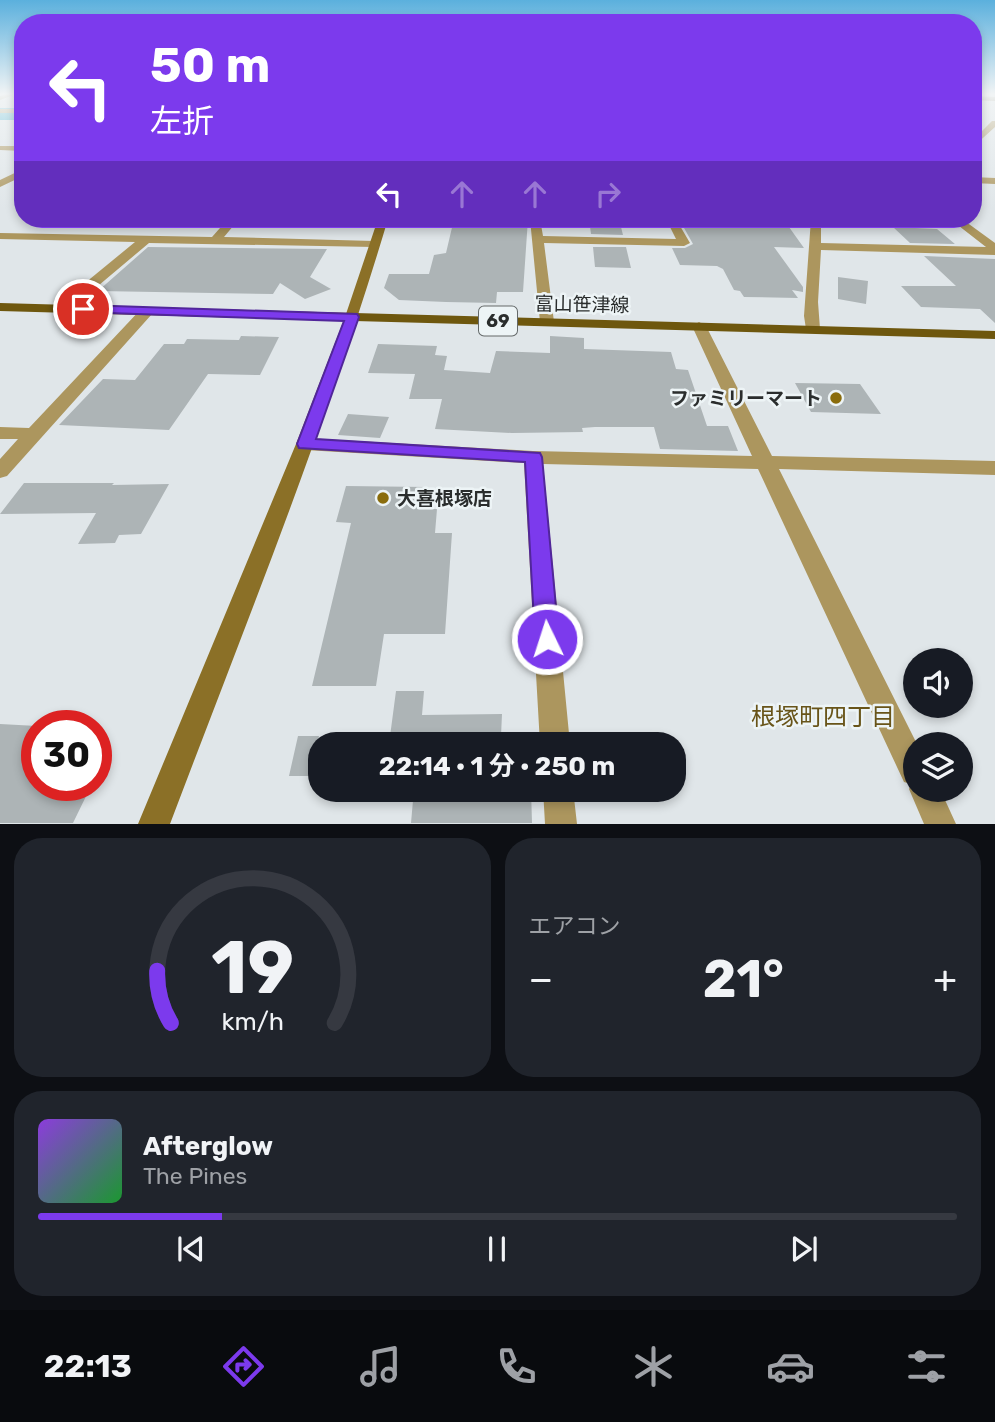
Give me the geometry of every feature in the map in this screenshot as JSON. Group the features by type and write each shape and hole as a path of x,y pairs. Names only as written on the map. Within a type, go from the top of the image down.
{"main road":[{"name":"富山笹津線","path":"0,307 995,335"}],"street":[{"path":"983,135 995,137"},
{"path":"215,241 226,228"},
{"path":"154,824 305,444 352,317 379,228"},
{"path":"536,228 547,322"},
{"path":"537,239 684,243 676,228"},
{"path":"813,329 810,315 816,228"},
{"path":"967,228 995,250"},
{"path":"0,236 373,244"},
{"path":"62,309 145,240"},
{"path":"817,246 995,250"},
{"path":"0,471 147,311"},
{"path":"699,326 903,747"},
{"path":"0,433 34,434"},
{"path":"305,444 533,457 763,462 991,472"},
{"path":"533,457 554,732"},
{"path":"559,802 561,824"},
{"path":"930,802 940,824"}],"building":[{"path":"452,228 527,228 523,292 497,292 496,303 446,302 399,300 384,288 389,274 429,274 434,255 446,253"},
{"path":"590,228 621,228 623,235 591,234"},
{"path":"684,228 790,228 804,248 774,247 803,287 803,292 792,290 798,298 744,297 740,291 734,290 723,269 717,266 680,265 672,248 685,248 693,244"},
{"path":"894,228 937,229 955,244 910,243"},
{"path":"148,247 327,249 310,277 331,289 305,299 280,283 273,294 98,291"},
{"path":"593,247 626,247 631,268 595,267"},
{"path":"924,256 995,259 995,323 980,309 921,307 901,286 956,286"},
{"path":"838,277 868,281 866,304 838,299"},
{"path":"241,336 279,337 260,375 208,374 169,430 59,425 103,379 135,380 164,344 184,344 187,339 239,340"},
{"path":"550,336 584,338 584,349 671,352 676,369 688,370 707,426 728,426 738,451 660,449 654,427 595,427 582,428 583,432 512,433 435,429 442,399 409,399 415,374 368,373 378,344 437,346 435,355 447,356 444,370 490,373 496,351 550,353"},
{"name":"ファミリーマート","path":"795,383 860,384 881,414 811,412"},
{"path":"348,414 389,417 380,438 338,435"},
{"path":"24,483 169,484 141,534 119,535 115,543 78,544 96,513 0,514"},
{"path":"346,486 426,487 423,509 437,509 435,533 452,533 445,634 384,634 376,686 312,686 351,523 336,522"},
{"path":"396,691 424,691 422,715 502,714 501,732 391,732"},
{"path":"0,724 21,725 21,801 84,801 73,823 0,823"},
{"path":"298,736 308,736 308,776 289,776"},
{"path":"413,802 531,802 532,823 411,823"}],"place":[{"name":"ファミリーマート","path":"836,398"},
{"name":"大喜根塚店","path":"383,498"}],"district":[{"name":"根塚町四丁目","path":"823,717"}],"route":[{"path":"83,309 352,317 305,444 533,457 547,639"}]}
